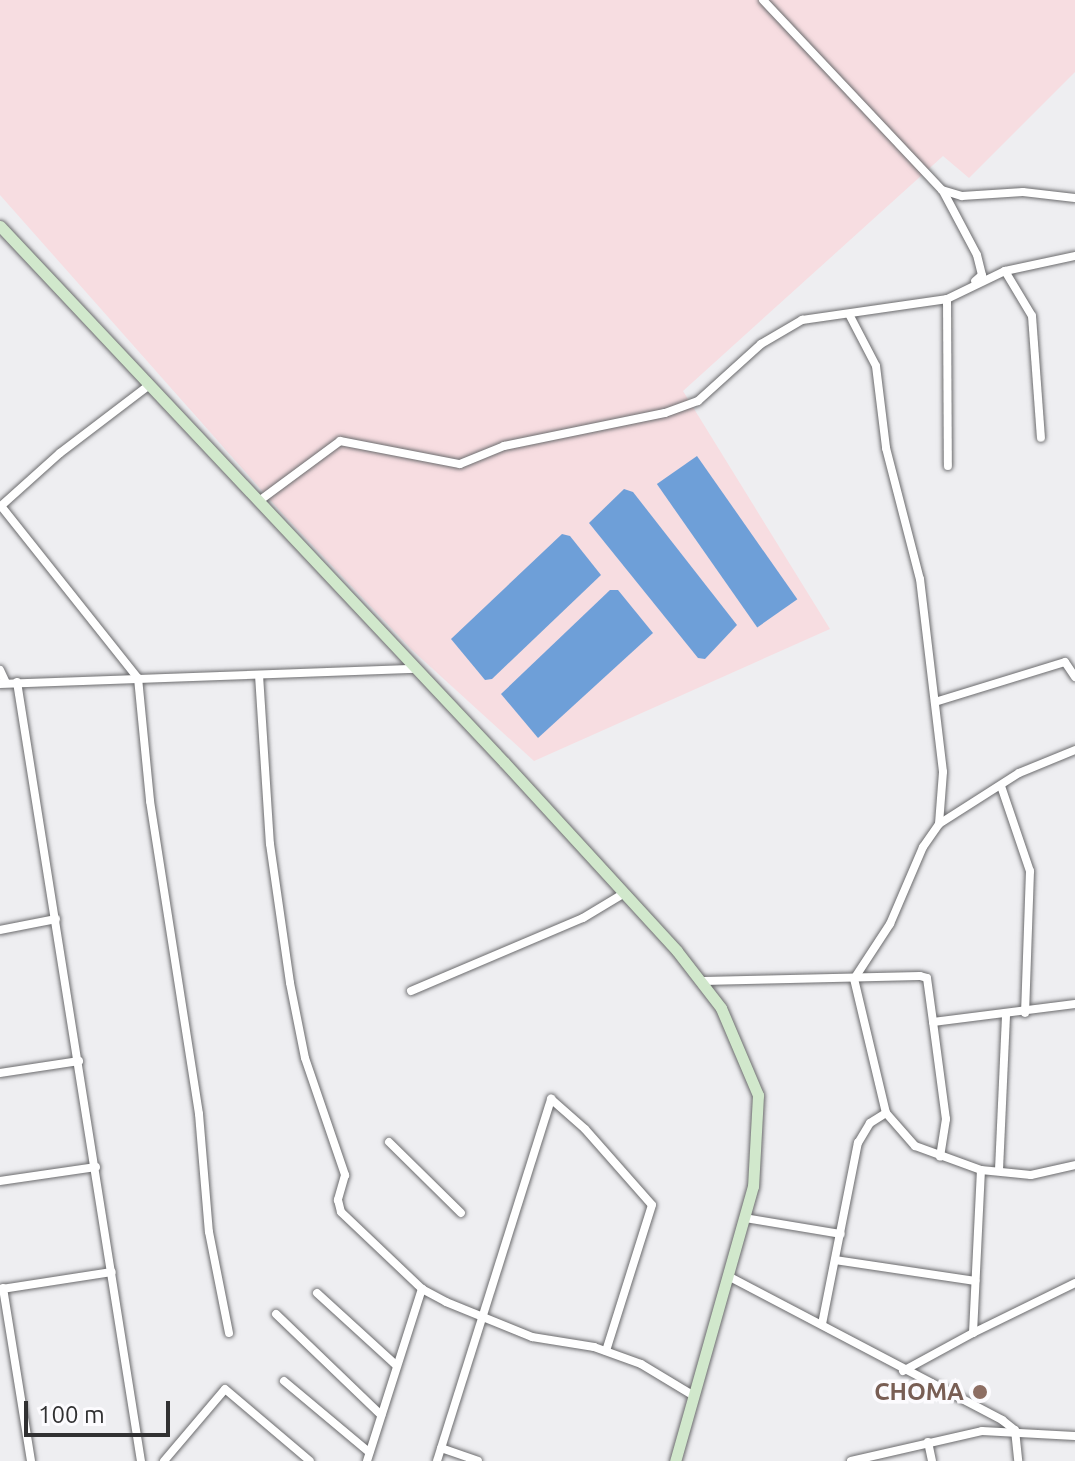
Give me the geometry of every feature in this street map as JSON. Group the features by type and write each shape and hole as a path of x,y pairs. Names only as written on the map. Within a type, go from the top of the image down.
{"street":[{"path":"763,0 942,190 977,255 982,275 973,284"},
{"path":"942,190 962,196 1023,192 1075,198"},
{"path":"0,226 416,669 703,981 721,1008 758,1095 753,1186 675,1461"},
{"path":"259,501 340,441 460,464 504,446 683,408 793,324 947,299 1005,271 1075,256"},
{"path":"1005,271 1032,316 1041,438"},
{"path":"947,299 948,466"},
{"path":"850,316 879,380 886,448 920,579 943,772 939,824"},
{"path":"148,386 0,506 138,678 150,801 199,1114 209,1232 229,1333"},
{"path":"935,702 1065,662 1075,677"},
{"path":"0,670 3,684 416,669"},
{"path":"259,675 278,902 305,1058 345,1175 339,1206 422,1289 481,1318 532,1337 606,1351 641,1364 694,1396"},
{"path":"17,682 141,1461"},
{"path":"1075,750 1001,786 939,824 923,847 890,924 854,979 886,1113 915,1146 981,1170 1031,1175 1075,1165"},
{"path":"1001,786 1030,871 1025,1013"},
{"path":"411,991 583,918 623,894"},
{"path":"0,930 56,919"},
{"path":"703,981 927,978 946,1119 940,1157"},
{"path":"933,1022 1025,1013 1075,1004"},
{"path":"999,1170 1006,1015"},
{"path":"0,1073 79,1061"},
{"path":"437,1461 551,1099 585,1129 652,1205 606,1351"},
{"path":"822,1324 858,1143 870,1123 886,1113"},
{"path":"389,1142 461,1213"},
{"path":"0,1181 96,1167"},
{"path":"973,1333 981,1170"},
{"path":"745,1218 841,1234"},
{"path":"835,1260 975,1281"},
{"path":"31,1461 2,1289 112,1272"},
{"path":"728,1276 1015,1430"},
{"path":"903,1371 1075,1283"},
{"path":"284,1381 368,1457 422,1289"},
{"path":"317,1293 397,1366"},
{"path":"276,1314 381,1415"},
{"path":"164,1461 225,1389 310,1461"},
{"path":"1015,1430 1018,1461"},
{"path":"851,1461 928,1442 1015,1430 1075,1436"},
{"path":"928,1442 932,1461"},
{"path":"441,1448 478,1461"}],"shaded area":[{"path":"0,0 1075,0 1075,72 969,178 943,156 683,391 830,629 534,761 412,650 280,511 0,195"}],"water":[{"path":"697,456 797,599 757,627 657,484"},
{"path":"624,489 633,492 737,625 705,659 698,658 589,523"},
{"path":"562,534 570,536 601,575 492,679 485,680 451,639"},
{"path":"610,590 618,590 653,633 538,738 501,694"}],"place":[{"name":"CHOMA","path":"980,1392"}]}
